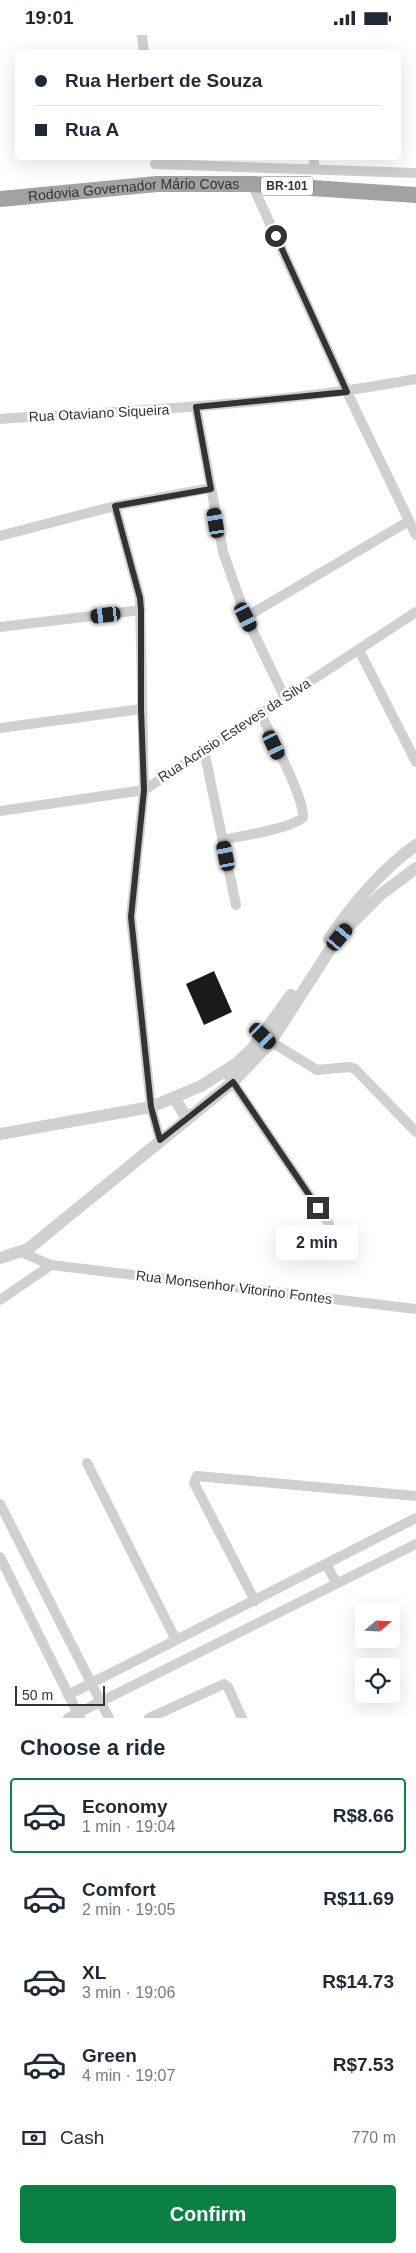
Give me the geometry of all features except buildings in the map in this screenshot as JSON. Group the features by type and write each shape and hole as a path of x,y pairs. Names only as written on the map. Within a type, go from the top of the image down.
{"highway":[{"name":"Rodovia Governador Mário Covas","path":"0,199 157,184 252,184 416,195"}],"street":[{"path":"142,35 144,50"},
{"path":"314,160 314,169"},
{"path":"157,184 154,161 416,173"},
{"path":"252,184 347,392 416,535"},
{"name":"Rua Otaviano Siqueira","path":"0,419 196,407 347,392 416,379"},
{"path":"196,407 223,552 246,617 284,696"},
{"path":"0,536 115,506 211,489"},
{"path":"0,811 144,790 140,598 115,506"},
{"path":"246,617 409,521"},
{"path":"0,627 141,610"},
{"name":"Rua Acrisio Esteves da Silva","path":"160,1140 151,1107 131,917 144,790 284,696 416,612"},
{"path":"359,650 416,762"},
{"path":"0,728 141,709"},
{"path":"222,840 284,827 299,821 302,817 302,809 297,793 260,712"},
{"path":"204,750 236,905"},
{"path":"0,1134 151,1107 201,1085 225,1071 267,1039 355,903 388,867 416,845"},
{"path":"0,1259 24,1251 233,1082 267,1039 329,951 351,924 380,895 416,868"},
{"path":"267,1039 317,1070 349,1067 355,1069 416,1132"},
{"path":"225,1071 329,1224"},
{"path":"174,1098 187,1118"},
{"name":"Rua Monsenhor Vitorino Fontes","path":"24,1251 51,1265 416,1309"},
{"path":"0,1300 51,1265"},
{"path":"87,1463 176,1641"},
{"path":"255,1601 194,1483 197,1476 416,1495"},
{"path":"0,1504 109,1718"},
{"path":"68,1695 327,1565 416,1518"},
{"path":"0,1557 68,1695 75,1716 336,1583 416,1545"},
{"path":"327,1565 336,1583"},
{"path":"149,1718 224,1684 228,1687 242,1718"}],"route":[{"path":"276,236 347,392 196,407 211,489 115,506 140,598 141,610 141,709 144,790 132,887 131,917 151,1107 160,1140 233,1082 318,1208"}]}
